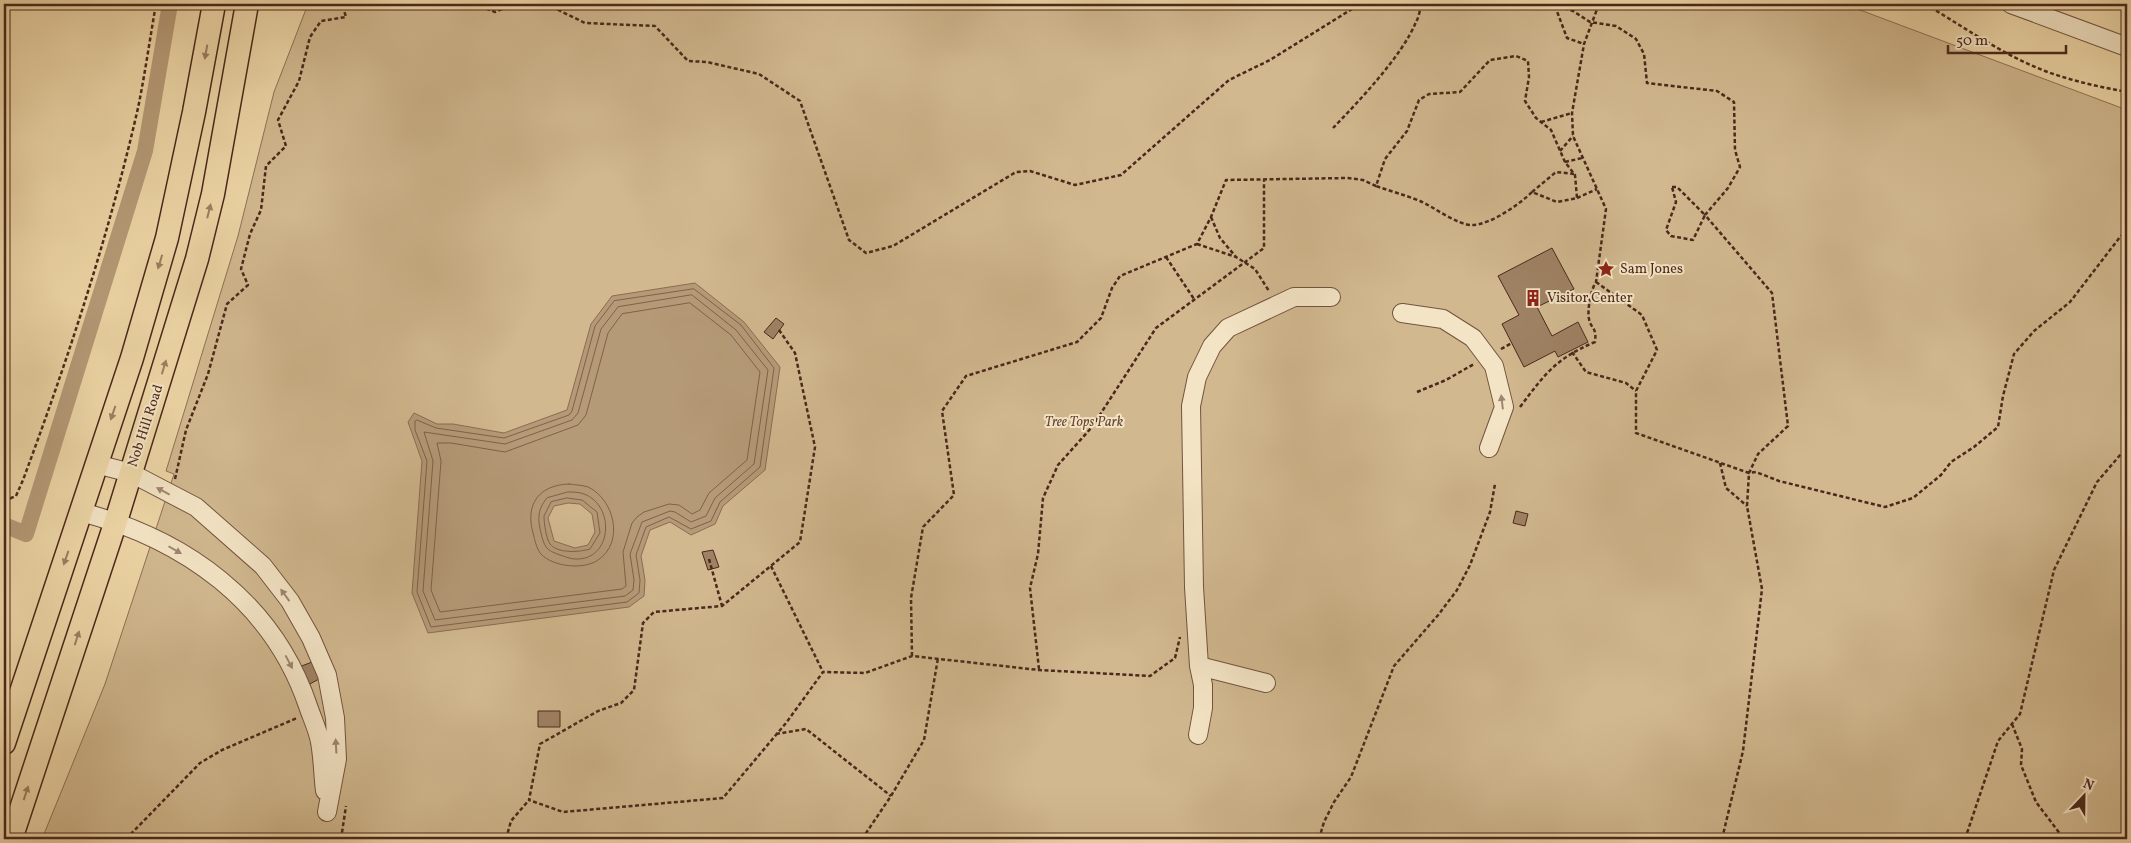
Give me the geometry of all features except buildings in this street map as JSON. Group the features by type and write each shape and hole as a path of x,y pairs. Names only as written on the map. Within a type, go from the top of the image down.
{"main road":[{"path":"4,743 132,358 167,238 194,112 214,4"},
{"name":"Nob Hill Road","path":"11,839 116,521 197,259 213,194 247,4"}],"street":[{"path":"2011,4 2127,47"},
{"path":"1198,735 1203,708 1203,685 1199,666 1194,570 1191,406 1197,377 1212,346 1228,328 1294,297 1331,297"},
{"path":"1402,313 1443,319 1473,338 1494,366 1504,408 1489,448"},
{"path":"81,512 116,521 172,549 219,577 255,612 283,651 300,683 320,741 327,812 337,759 335,718 327,675 311,638 290,601 263,566 196,507 130,474 96,464"},
{"path":"1199,666 1266,683"}],"path":[{"path":"4,501 16,496 23,480 75,332 124,166 138,106 156,4"},
{"path":"172,495 186,430 208,374 227,304 248,286 241,269 250,234 261,210 266,166 286,146 278,120 299,81 310,37 320,21 346,17 342,4"},
{"path":"474,4 495,12 515,4"},
{"path":"546,4 585,23 655,26 688,61 707,62 758,74 800,101 849,240 866,253 894,246 1016,172 1030,171 1075,185 1121,175 1229,80 1270,60 1360,4"},
{"path":"1333,128 1360,99 1396,54 1416,22 1421,4"},
{"path":"1516,413 1546,373 1572,352 1595,342 1596,332 1588,319 1592,289 1596,282 1606,209 1573,136 1572,113 1584,44 1590,22 1599,4"},
{"path":"1925,4 2006,52 2044,71 2099,87 2127,92"},
{"path":"1553,5 1573,11 1590,22 1616,26 1636,39 1644,54 1647,83 1717,91 1734,102 1735,150 1740,167 1728,188 1705,215 1693,240 1670,236 1666,230 1676,202 1672,187 1677,187 1705,215 1772,293 1788,426 1758,454 1749,473 1747,506 1762,589 1743,751 1722,839"},
{"path":"1553,5 1567,38 1584,44"},
{"path":"1376,186 1385,159 1407,131 1419,100 1429,94 1460,92 1490,60 1516,56 1528,61 1530,77 1525,101 1536,118 1551,130 1560,152 1575,175 1577,198"},
{"path":"1542,122 1572,113"},
{"path":"1560,152 1573,136"},
{"path":"1566,162 1582,158"},
{"path":"912,656 911,598 923,527 954,495 942,411 966,376 1077,342 1101,318 1112,288 1120,276 1197,244 1211,217 1226,180 1348,178 1363,180 1421,202 1447,217 1472,226 1498,217 1523,201 1556,172 1575,175"},
{"path":"1039,670 1030,588 1038,554 1043,498 1058,465 1092,427 1156,328 1264,248 1264,180"},
{"path":"1532,192 1557,202 1577,198 1597,189"},
{"path":"1211,217 1220,238 1236,257"},
{"path":"1596,282 1642,314 1657,350 1636,391 1636,433 1749,473 1756,472 1779,481 1885,506 1913,498 1941,475 1951,462 1974,447 1998,427 2002,396 2014,354 2034,331 2070,302 2120,237 2127,231"},
{"path":"1197,244 1236,257 1255,268 1276,305"},
{"path":"1166,257 1194,299"},
{"path":"506,839 511,821 529,800 540,744 598,711 620,703 634,690 642,623 654,612 722,606 800,542 815,446 795,353 780,330"},
{"path":"1417,392 1446,380 1512,343"},
{"path":"1572,352 1586,372 1626,383 1636,391"},
{"path":"1965,839 1998,741 2020,714 2054,570 2097,482 2127,447"},
{"path":"1720,463 1726,488 1747,506"},
{"path":"1319,839 1324,822 1334,802 1351,777 1394,666 1439,614 1457,590 1470,565 1490,512 1495,484"},
{"path":"709,559 722,606"},
{"path":"771,566 823,672"},
{"path":"823,672 865,673 912,656 1039,670 1150,676 1175,658 1180,637"},
{"path":"862,839 891,796 924,740 938,658"},
{"path":"529,800 564,812 723,798 786,722 823,672"},
{"path":"126,839 172,792 175,786 200,763 222,750 303,716"},
{"path":"2012,724 2022,749 2021,765 2036,802 2064,839"},
{"path":"775,734 806,729 891,796"}],"green space":[{"name":"Tree Tops Park","path":"308,4 1844,4 2127,110 2127,839 42,839 105,684 174,474 166,471 238,236 274,92"}],"water":[{"path":"695,283 744,322 780,367 765,470 723,506 715,524 691,535 670,522 650,530 641,556 645,580 644,596 629,607 428,633 412,593 422,461 408,422 414,413 437,424 453,424 504,433 567,410 591,324 612,296","holes":["568,503 580,504 592,514 595,532 588,545 575,548 554,541 548,518 554,506"]}],"waterway":[{"path":"4,525 26,534 145,151 170,4"}],"place":[{"name":"Sam Jones","path":"1606,269"},
{"name":"Visitor Center","path":"1533,298"}]}
